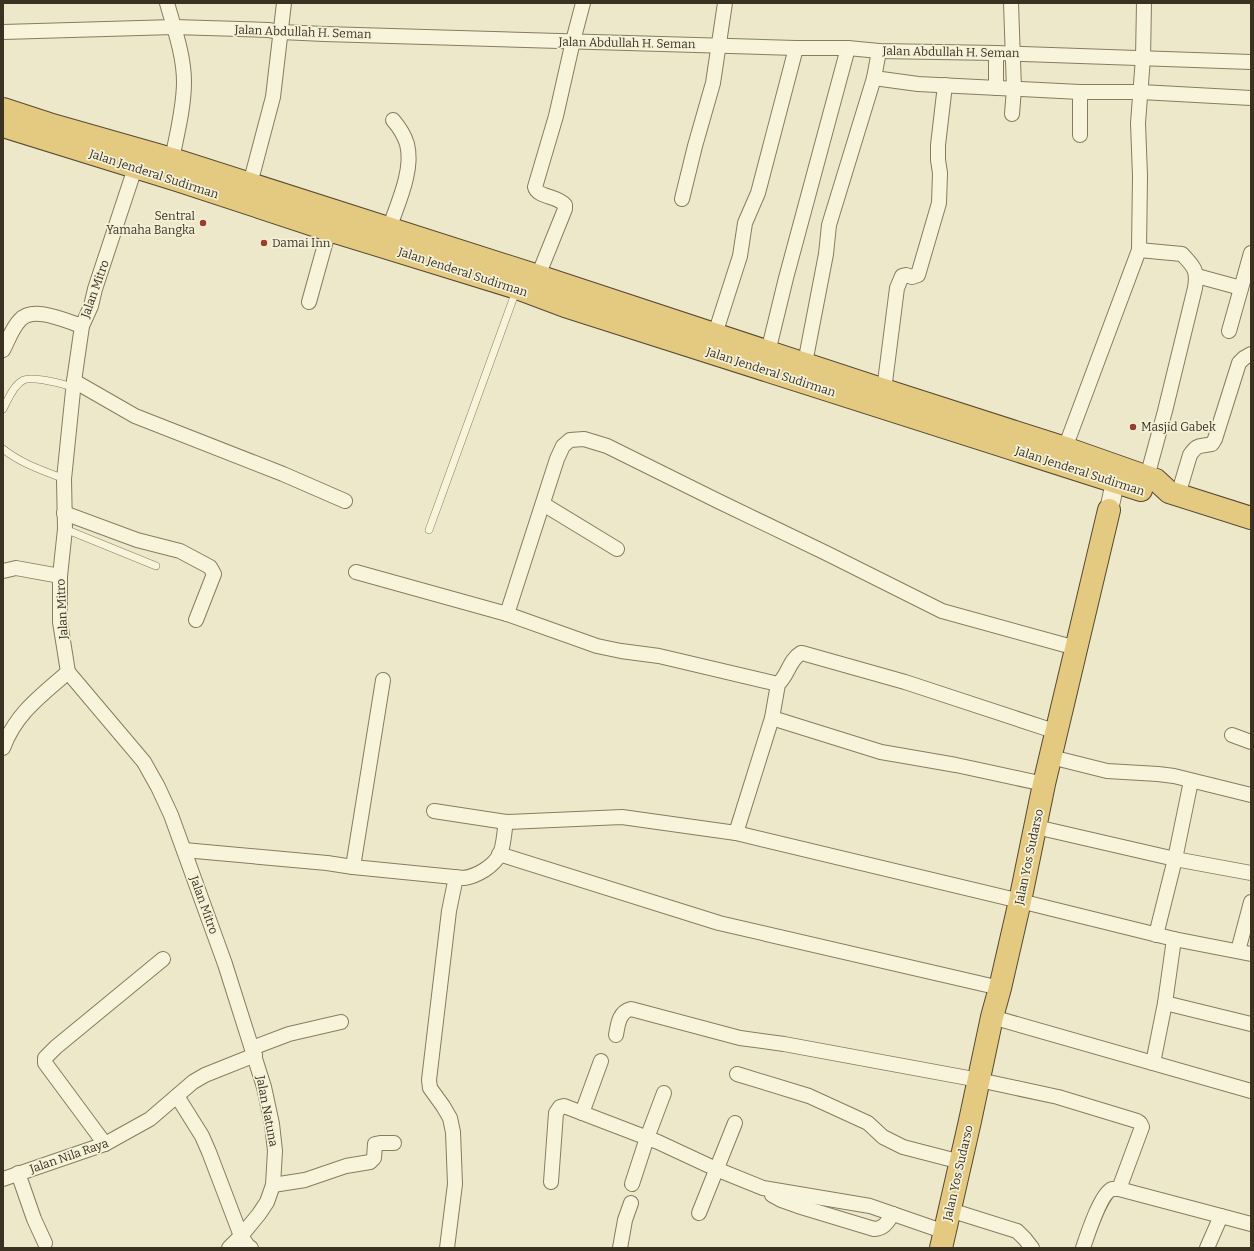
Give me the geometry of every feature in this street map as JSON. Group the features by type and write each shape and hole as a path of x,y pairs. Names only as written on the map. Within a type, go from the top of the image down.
{"highway":[{"name":"Jalan Jenderal Sudirman","path":"3,109 49,124 138,159 177,180 329,230 517,288 715,334 1065,448 1118,474 1152,494 1173,494"},
{"name":"Jalan Jenderal Sudirman","path":"3,126 138,159 172,159 538,276 609,310 1118,474 1147,477 1156,480 1173,494"},
{"path":"1173,494 1251,518"},
{"name":"Jalan Yos Sudarso","path":"943,1240 992,1017 1020,901 1044,784 1109,510"}],"street":[{"path":"167,3 181,58 184,82 182,105 172,159"},
{"path":"250,184 273,98 284,3"},
{"path":"538,276 565,209 565,205 562,201 539,193 536,191 535,187 556,116 583,3"},
{"path":"682,199 713,83 725,3"},
{"path":"1011,3 1014,89 1012,114"},
{"path":"1065,448 1139,250 1140,184 1138,123 1144,58 1144,3"},
{"name":"Jalan Abdullah H. Seman","path":"3,32 174,27 268,30 281,32 796,48 848,48 879,51 1012,53 1251,62"},
{"path":"715,334 740,256 745,224 758,194 796,48"},
{"path":"768,352 786,278 848,48"},
{"path":"805,363 826,254 829,225 874,78 879,51"},
{"path":"996,53 996,88"},
{"path":"874,78 918,84 1080,92 1142,92 1251,98"},
{"path":"884,390 897,288 902,276 906,275 912,277 918,275 939,202 940,173 938,145 945,85"},
{"path":"1080,92 1080,135"},
{"path":"389,229 405,182 409,163 407,145 402,131 393,120"},
{"name":"Jalan Mitro","path":"138,159 95,289 91,306 82,326 64,479 65,530 60,576 60,622 68,672 144,762 173,819 225,964 254,1051"},
{"path":"309,302 329,230"},
{"path":"1139,250 1182,254 1194,267 1197,276 1166,411 1147,477"},
{"path":"1229,331 1250,258"},
{"path":"1197,276 1241,288"},
{"path":"4,346 19,320 32,313 47,315 82,326"},
{"path":"1173,494 1190,455 1197,446 1210,445 1215,439 1239,363 1251,354"},
{"path":"74,385 135,416 283,474 345,501"},
{"path":"507,614 563,446 570,440 584,439 614,449 720,502 826,552 942,611 1076,648"},
{"name":"Jalan Yos Sudarso","path":"1109,510 1118,474"},
{"path":"543,504 617,549"},
{"path":"64,513 137,540 180,551 210,567 214,574 196,620"},
{"path":"3,570 16,568 60,576"},
{"path":"356,572 507,614 597,646 659,656 778,684"},
{"path":"736,833 772,718 778,684 783,680 798,655 802,653 905,682 1057,732"},
{"path":"3,748 8,735 24,711 68,672"},
{"path":"353,867 383,680"},
{"path":"772,718 881,752 956,765 1044,784"},
{"path":"1232,735 1251,742"},
{"path":"1051,757 1107,771 1158,774 1251,795"},
{"path":"1156,935 1176,859 1191,781"},
{"path":"434,811 506,822 622,817 736,833 1156,935 1244,952 1251,902"},
{"path":"184,850 327,862 353,867 469,877 484,871 500,854 506,822"},
{"path":"1036,827 1176,859 1251,873"},
{"path":"500,854 719,922 1000,988"},
{"path":"447,1248 455,1184 453,1132 450,1118 430,1088 429,1080 449,911 456,877"},
{"path":"1153,1063 1165,1003 1174,939"},
{"path":"106,1144 46,1063 45,1058 56,1047 163,959"},
{"path":"1165,1003 1251,1024"},
{"path":"616,1035 619,1020 622,1014 626,1010 631,1009 740,1038 784,1044 979,1080 1058,1097 1137,1121 1142,1127 1119,1189"},
{"path":"992,1017 1197,1077 1251,1091"},
{"name":"Jalan Nila Raya","path":"3,1179 106,1144 150,1119 193,1082 205,1075 289,1034 341,1022"},
{"name":"Jalan Natuna","path":"229,1248 259,1214 267,1202 273,1185 275,1151 272,1124 254,1051"},
{"path":"582,1113 601,1060"},
{"path":"737,1074 809,1096 868,1123 883,1137 903,1147 961,1162"},
{"path":"632,1184 664,1093"},
{"path":"177,1096 202,1136 241,1236 251,1248"},
{"path":"551,1182 556,1112 560,1107 564,1106 647,1138 763,1188 781,1200 860,1226 880,1229 885,1226 893,1214"},
{"path":"699,1213 735,1123"},
{"path":"273,1185 305,1180 346,1166 370,1162 374,1158 375,1144 380,1142 394,1142"},
{"path":"18,1173 44,1243"},
{"path":"763,1188 870,1206 893,1214 943,1240"},
{"path":"1083,1248 1097,1212 1106,1194 1112,1189 1119,1189 1251,1224"},
{"path":"620,1248 625,1220 631,1203"},
{"path":"950,1210 1017,1231 1032,1248"},
{"path":"1207,1248 1221,1216"}],"lane":[{"path":"429,530 517,288"},
{"path":"3,409 14,390 22,380 31,378 74,385"},
{"path":"3,449 15,458 30,466 64,479"},
{"path":"65,530 156,566"}],"place":[{"name":"Sentral Yamaha Bangka","path":"203,223"},
{"name":"Damai Inn","path":"264,243"},
{"name":"Masjid Gabek","path":"1133,427"}]}
